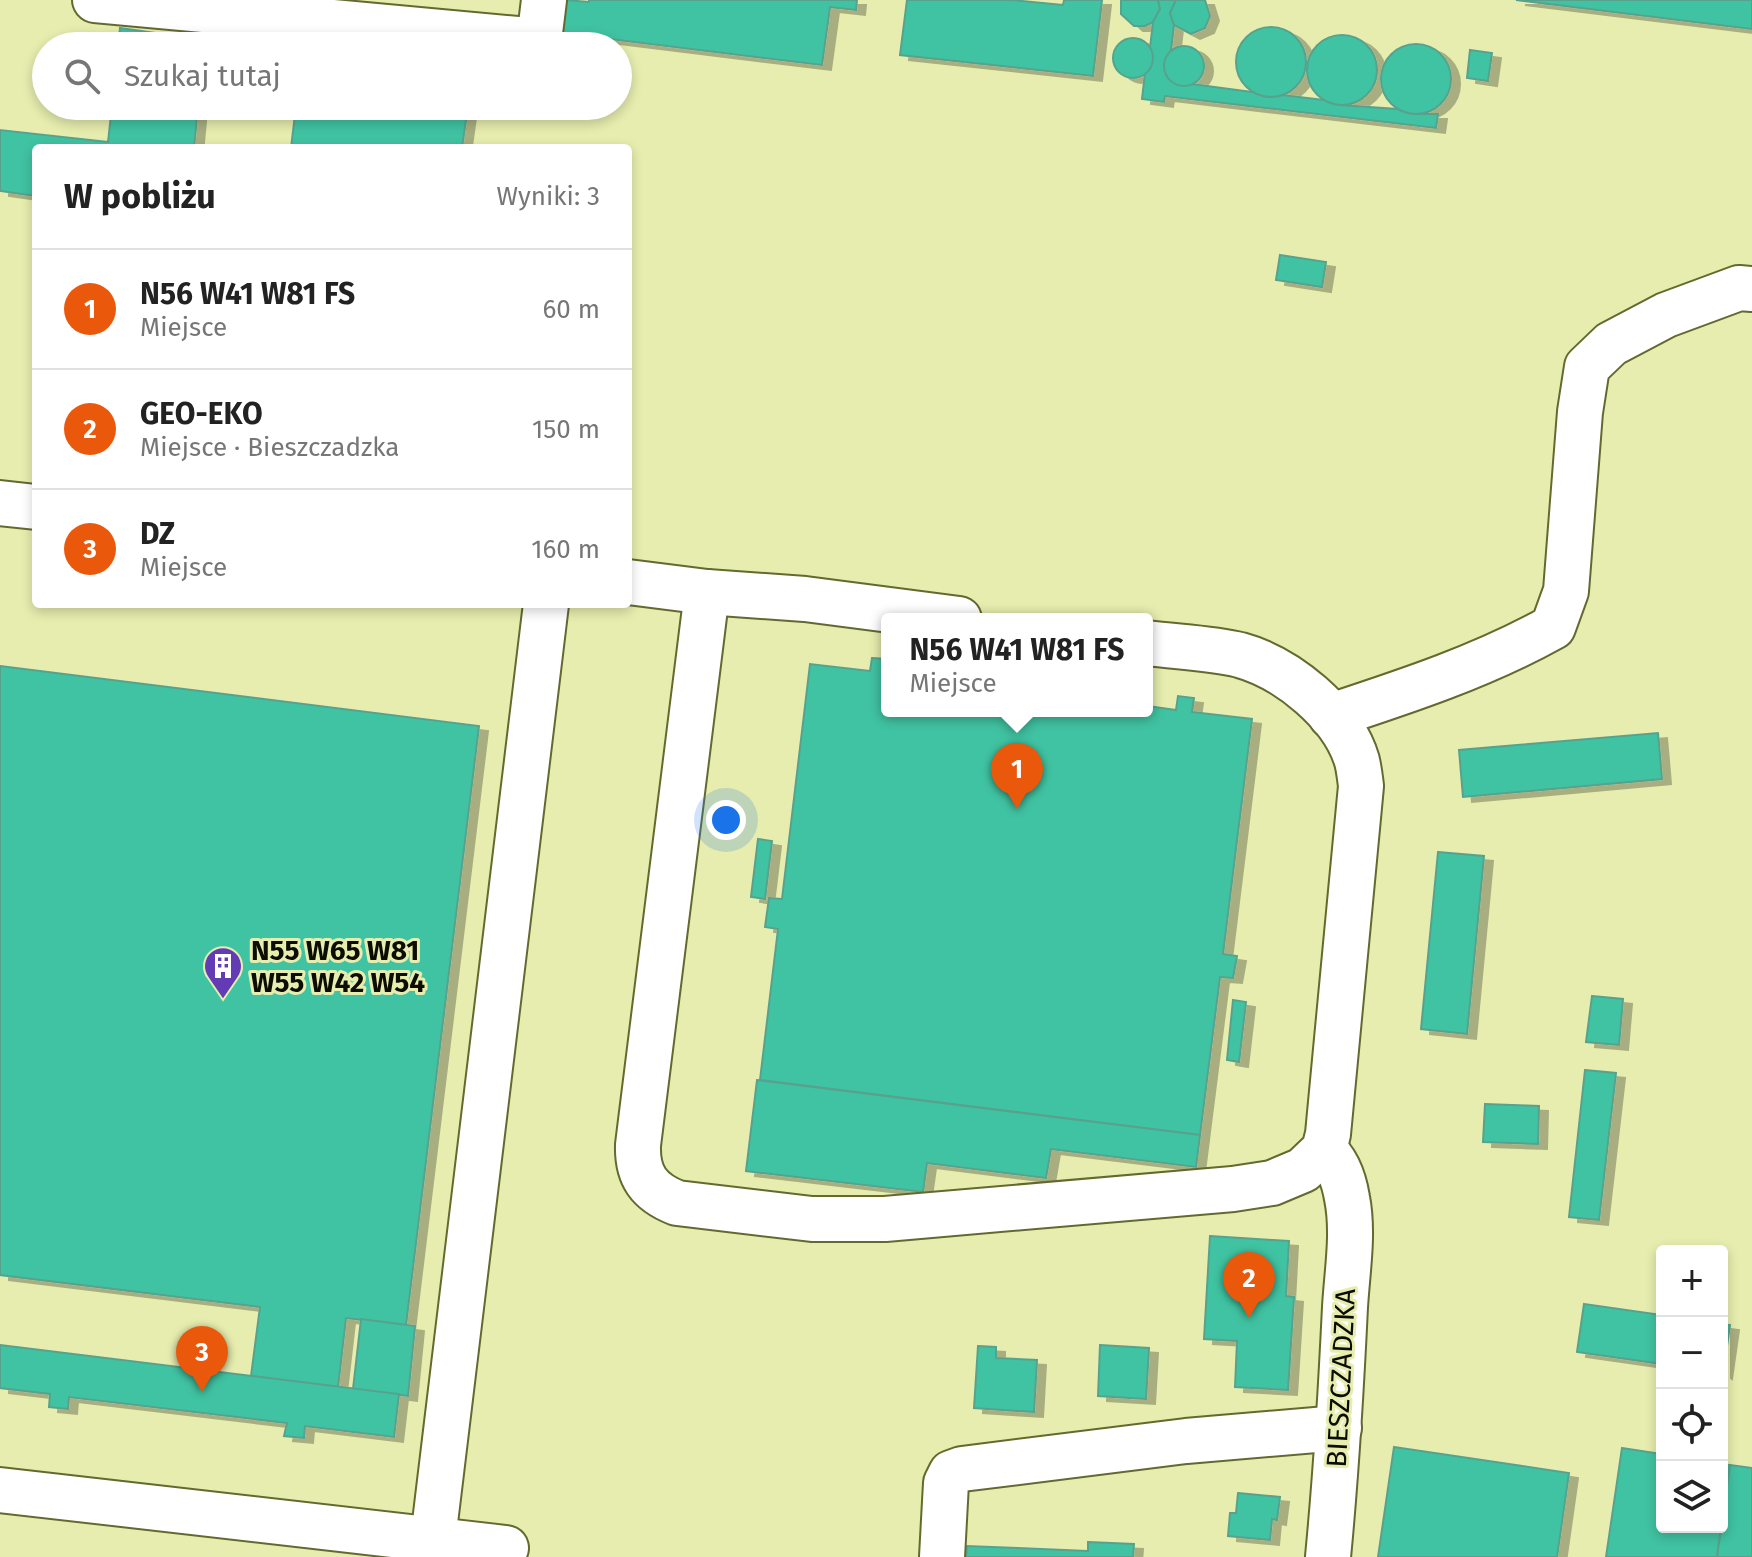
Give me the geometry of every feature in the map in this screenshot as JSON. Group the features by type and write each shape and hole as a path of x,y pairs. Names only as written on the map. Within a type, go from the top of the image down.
{"street":[{"path":"95,0 442,32"},
{"path":"540,32 544,0"},
{"path":"1331,716 1428,684 1515,648 1553,627 1566,591 1580,412 1587,367 1611,344 1666,315 1739,288 1752,289"},
{"path":"0,503 32,507"},
{"path":"632,583 913,613"},
{"path":"707,592 638,1145 641,1174 649,1188 661,1197 691,1204 812,1219 898,1218 1233,1189 1290,1177 1303,1170 1324,1150 1361,786 1357,761 1348,740 1331,716 1309,694 1277,672 1237,654 1153,644"},
{"path":"433,1539 546,608"},
{"name":"BIESZCZADZKA","path":"1324,1150 1338,1168 1348,1199 1349,1233 1339,1428 1328,1557"},
{"path":"942,1557 946,1483 951,1473 962,1469 1186,1441 1339,1428"},
{"path":"0,1490 506,1548"}],"building":[{"path":"565,0 857,0 856,10 830,7 822,65 632,42 632,32 561,32"},
{"path":"907,0 1012,0 1063,5 1064,0 1102,0 1093,76 900,55"},
{"path":"1121,0 1158,0 1160,9 1153,22 1134,26 1121,14"},
{"path":"1158,0 1176,0 1170,13 1174,25 1171,50 1164,65 1169,79 1178,85 1192,84 1269,97 1282,95 1340,105 1398,109 1413,114 1438,114 1436,128 1165,96 1164,102 1142,99 1145,73 1152,61 1150,48 1153,22 1160,9"},
{"path":"1176,0 1205,0 1210,16 1205,28 1191,34 1174,25 1170,13"},
{"path":"1516,0 1752,0 1752,29"},
{"path":"1271,27 1296,37 1306,62 1296,87 1271,97 1246,87 1236,62 1246,37"},
{"path":"120,28 149,32 120,32"},
{"path":"1342,35 1367,45 1377,70 1367,95 1342,105 1317,95 1307,70 1317,45"},
{"path":"1133,38 1147,44 1153,58 1147,72 1133,78 1119,72 1113,58 1119,44"},
{"path":"1416,44 1441,54 1451,79 1441,104 1416,114 1391,104 1381,79 1391,54"},
{"path":"1184,46 1198,52 1204,66 1198,80 1184,86 1170,80 1164,66 1170,52"},
{"path":"1470,50 1492,53 1488,81 1467,78"},
{"path":"110,120 197,120 194,144 32,144 32,195 0,191 0,130 108,142"},
{"path":"294,120 466,120 463,144 291,144"},
{"path":"1280,255 1326,262 1322,287 1276,280"},
{"path":"872,658 881,659 881,717 1153,717 1153,707 1176,710 1178,696 1194,698 1192,712 1252,719 1223,954 1237,956 1233,978 1220,977 1200,1135 760,1080 778,929 765,927 769,898 782,899 810,664 870,671"},
{"name":"N55 W65 W81 W55 W42 W54","path":"0,666 479,726 406,1325 346,1318 338,1387 251,1376 260,1307 0,1275"},
{"path":"1658,733 1662,779 1463,797 1459,750"},
{"path":"758,839 772,841 765,899 751,897"},
{"path":"1438,852 1484,856 1467,1034 1421,1029"},
{"path":"1592,996 1623,999 1619,1045 1586,1042"},
{"path":"1233,1000 1246,1002 1239,1062 1227,1060"},
{"path":"1585,1070 1616,1073 1599,1220 1569,1217"},
{"path":"757,1080 1200,1135 1196,1167 1051,1149 1046,1178 927,1163 923,1192 746,1171"},
{"path":"1485,1104 1539,1106 1538,1144 1483,1142"},
{"path":"1210,1236 1289,1241 1286,1296 1294,1297 1288,1390 1235,1387 1237,1341 1204,1339"},
{"path":"1584,1304 1656,1314 1656,1363 1577,1352"},
{"path":"361,1319 415,1326 408,1396 353,1389"},
{"path":"0,1345 399,1394 394,1437 305,1426 304,1438 284,1436 287,1423 69,1397 68,1409 49,1407 50,1394 0,1388"},
{"path":"1100,1345 1149,1348 1146,1399 1098,1396"},
{"path":"978,1346 996,1347 996,1358 1037,1360 1034,1412 974,1408"},
{"path":"1394,1447 1569,1473 1557,1557 1378,1557"},
{"path":"1622,1448 1656,1453 1656,1533 1720,1533 1717,1557 1606,1557"},
{"path":"1730,1465 1752,1468 1752,1557 1717,1557 1720,1533 1728,1533"},
{"path":"1238,1493 1280,1497 1277,1520 1272,1519 1270,1540 1228,1536 1230,1513 1236,1513"},
{"path":"1088,1542 1134,1544 1133,1557 966,1557 967,1546 1088,1551"}],"place":[{"name":"N56 W41 W81 FS","path":"1017,809"},
{"name":"N55 W65 W81 W55 W42 W54","path":"223,1000"},
{"name":"GEO-EKO","path":"1249,1318"},
{"name":"DZ","path":"202,1392"}]}
